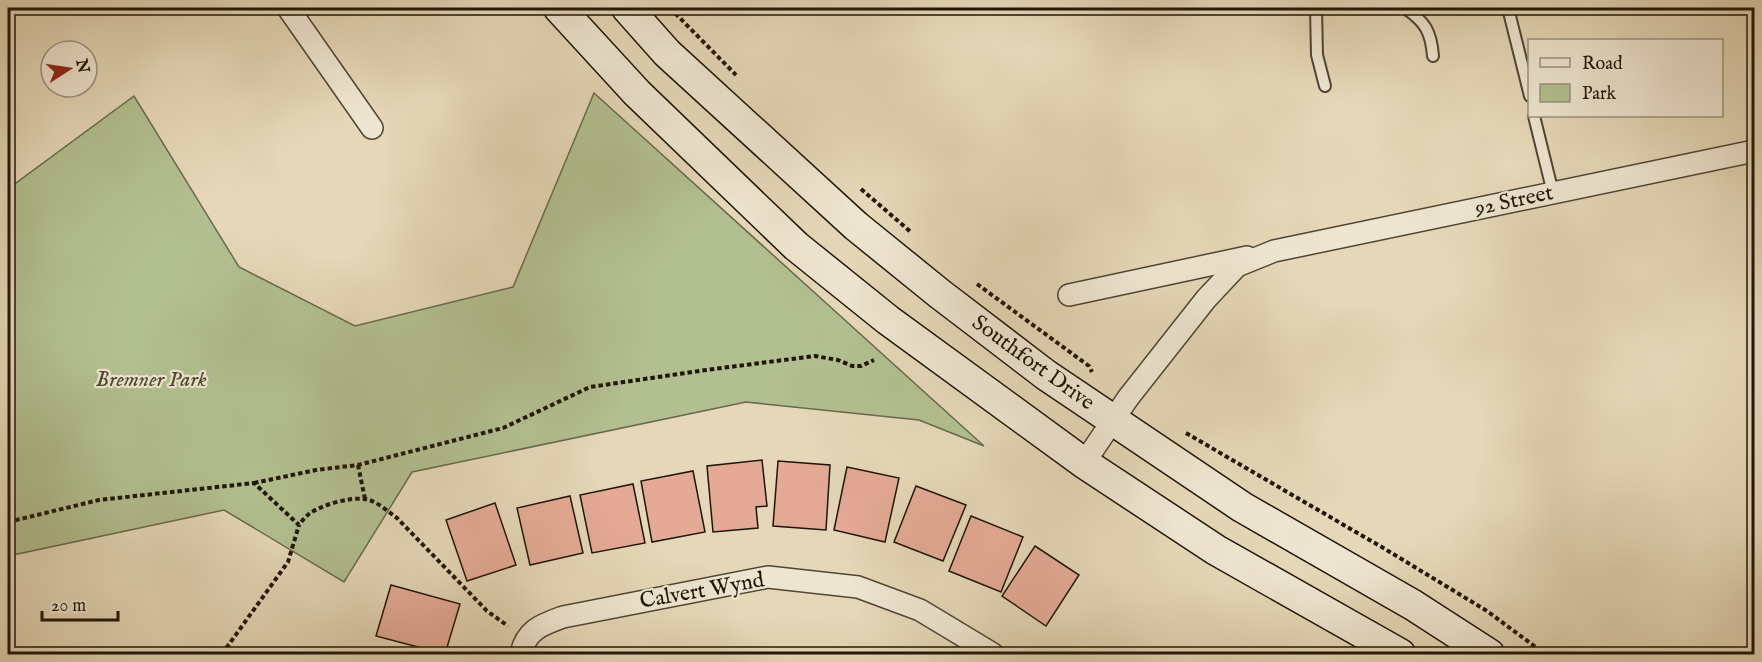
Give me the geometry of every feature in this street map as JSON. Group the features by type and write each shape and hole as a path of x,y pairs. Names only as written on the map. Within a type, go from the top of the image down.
{"main road":[{"path":"559,8 637,93 796,246 888,320 1084,463 1216,550 1400,654"},
{"name":"Southfort Drive","path":"627,8 667,53 856,226 1046,375 1242,507 1413,605 1489,654"}],"street":[{"path":"288,8 372,128"},
{"name":"92 Street","path":"1070,295 1755,151"},
{"name":"92 Street","path":"1084,463 1113,420 1206,298 1237,266 1274,251"},
{"name":"Calvert Wynd","path":"523,647 534,630 563,617 768,577 858,587 920,610 993,654"}],"lane":[{"path":"1316,8 1316,46 1325,86"},
{"path":"1405,8 1417,16 1428,29 1433,56"},
{"path":"1508,8 1528,88"},
{"path":"1534,117 1553,193"}],"path":[{"path":"670,8 742,81"},
{"path":"861,189 916,236"},
{"path":"971,280 1089,366 1093,373"},
{"path":"8,522 99,500 254,483 316,470 358,465 503,428 590,387 814,356 838,360 852,366 861,366 874,360"},
{"path":"1182,430 1477,605 1545,654"},
{"path":"358,465 365,499"},
{"path":"254,483 299,525"},
{"path":"222,654 288,562 299,525 308,515 318,509 346,501 365,499 381,506 397,518 523,647"}],"green space":[{"name":"Bremner Park","path":"594,93 984,446 919,420 746,402 412,472 344,582 224,510 8,556 8,189 134,96 239,267 355,326 513,287"}],"building":[{"path":"762,460 767,506 756,507 758,528 713,532 707,466"},
{"path":"778,461 830,465 826,530 773,526"},
{"path":"847,467 899,478 885,542 834,530"},
{"path":"693,471 705,532 652,542 641,481"},
{"path":"633,484 645,543 592,553 580,495"},
{"path":"916,486 966,505 943,561 894,542"},
{"path":"570,496 583,553 530,565 517,508"},
{"path":"495,503 516,565 467,581 446,520"},
{"path":"971,516 1023,537 1001,592 949,571"},
{"path":"1035,546 1079,575 1046,626 1002,596"},
{"path":"391,585 460,604 445,654 376,636"}]}
